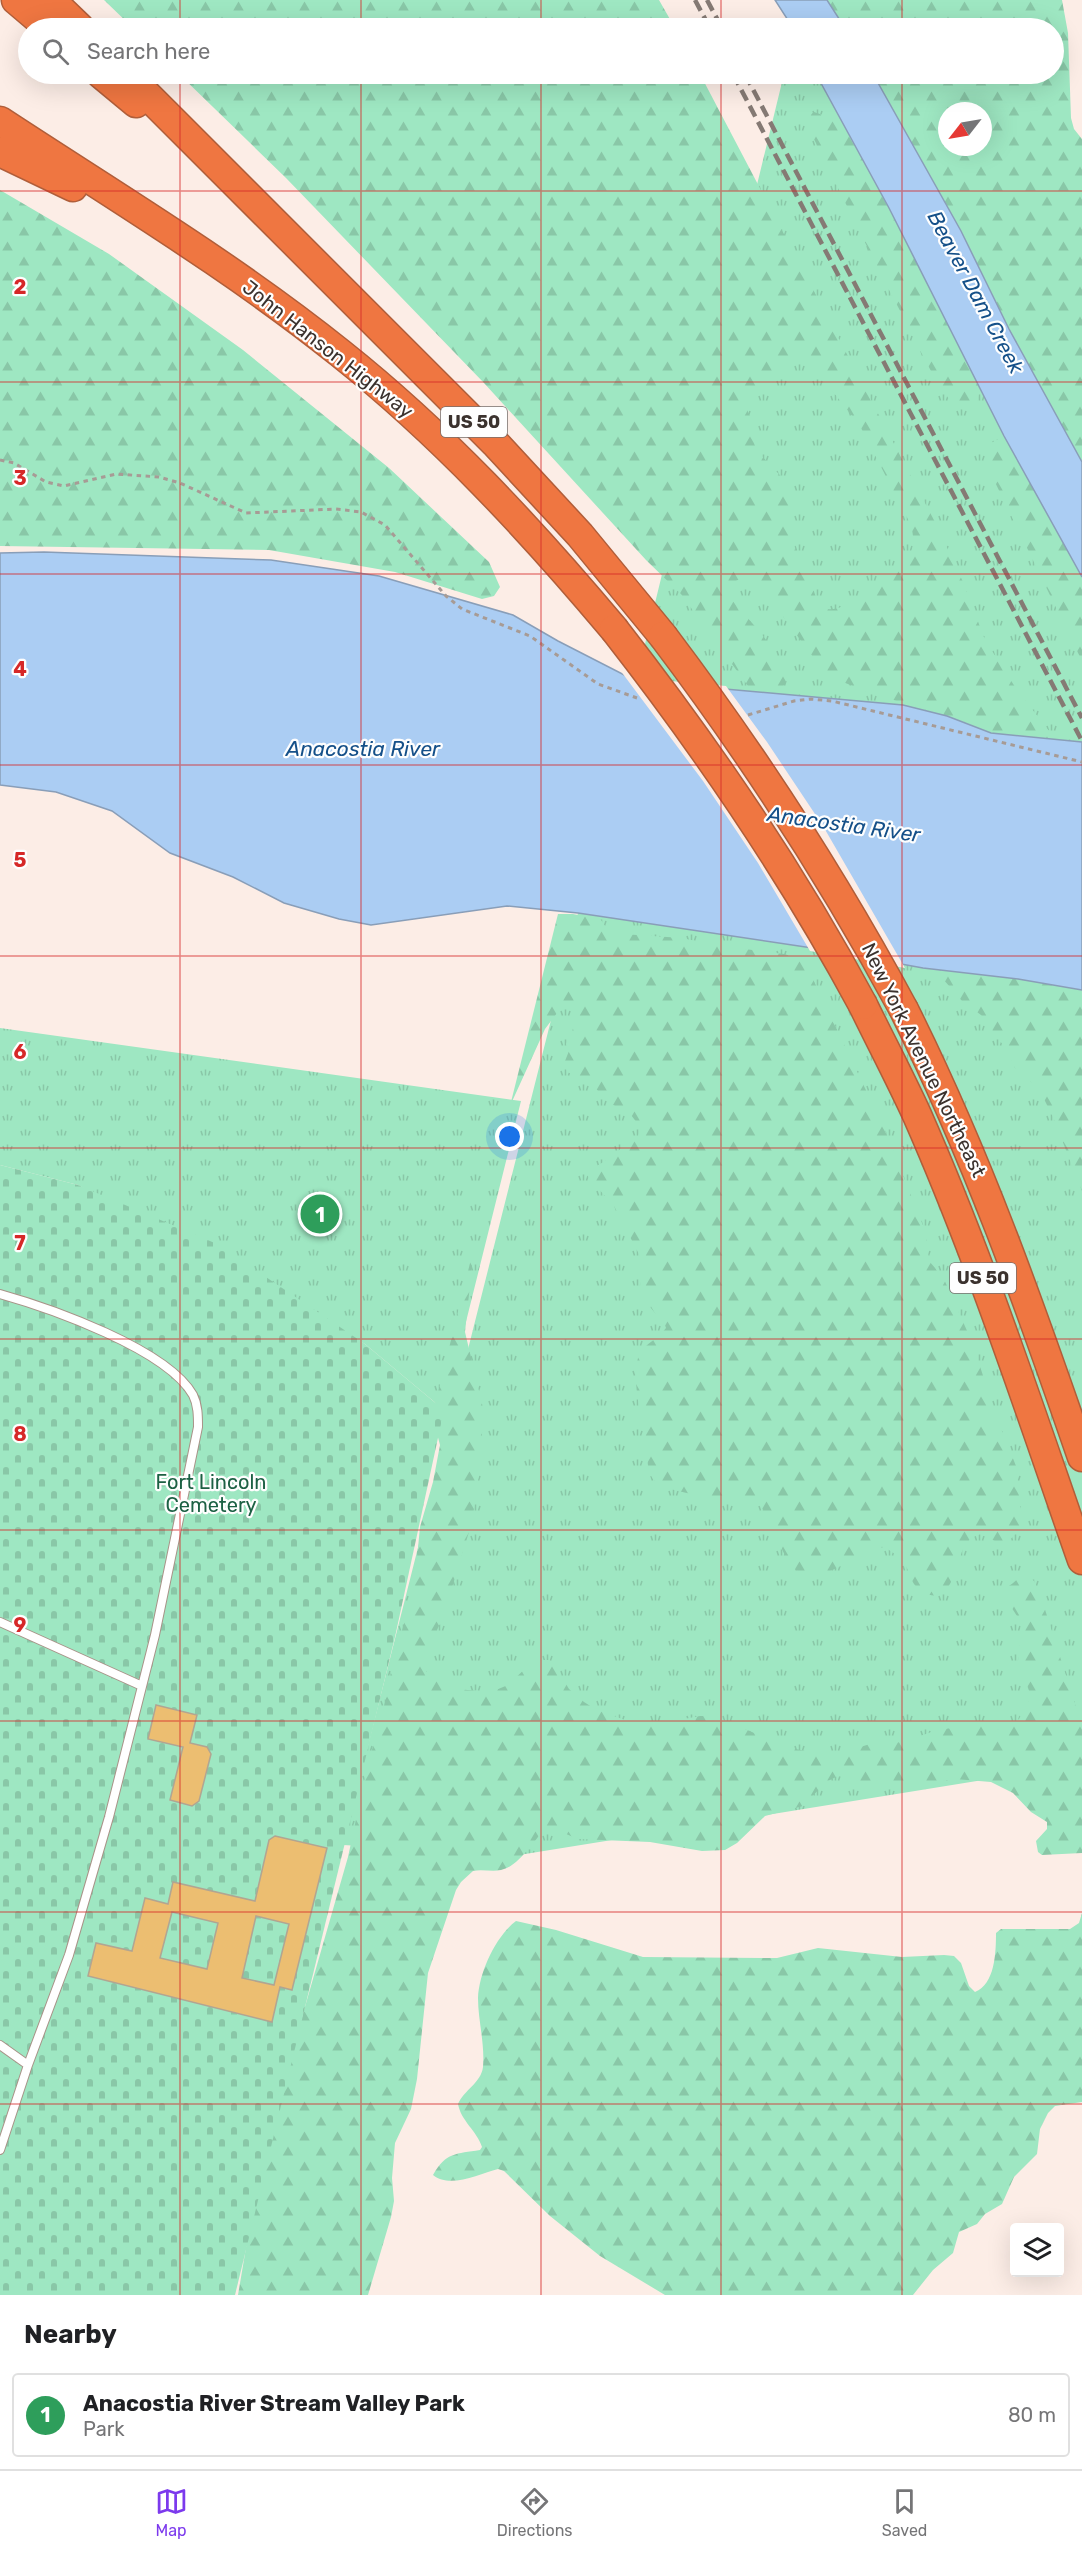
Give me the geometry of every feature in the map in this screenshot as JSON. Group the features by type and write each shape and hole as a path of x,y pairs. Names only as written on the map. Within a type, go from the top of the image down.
{"highway":[{"path":"16,0 37,18"},
{"path":"51,0 70,18"},
{"path":"113,84 271,220"},
{"name":"John Hanson Highway","path":"136,84 502,451 580,536 663,636"},
{"name":"John Hanson Highway","path":"0,121 243,281 340,353 418,420 520,521 614,629"},
{"path":"0,152 97,200 243,281"},
{"name":"New York Avenue Northeast","path":"614,629 738,795 817,922 863,1005 916,1114 957,1211 1082,1560"},
{"name":"New York Avenue Northeast","path":"663,636 736,735 787,811 834,886 904,1010 984,1184 1020,1278 1082,1457"}],"lane":[{"path":"0,1294 83,1323 152,1357 179,1377 195,1398 198,1410 198,1427 171,1566 106,1828 69,1955 27,2065 0,2150"},
{"path":"0,1622 142,1686"},
{"path":"0,2045 27,2065"}],"path":[{"path":"0,460 14,463 46,482 64,486 117,474 159,477 180,483 246,513 336,509"}],"green space":[{"path":"104,0 659,0 669,18 123,18"},
{"path":"827,0 1062,0 1068,33 1071,118 1074,129 1082,139 1082,462 1009,329 961,231 879,84 1064,84 1064,18 839,18"},
{"path":"189,84 705,84 936,524 963,582 985,640 1017,690 1057,741 991,733 947,716 870,693 838,680 826,672 813,657 751,573 734,582 730,598 775,652 786,676 785,685 776,689 762,690 748,686 681,594 646,560 484,383 286,178","holes":["805,356 860,426 911,525 913,546 906,559 897,568 858,599 844,606 833,609 825,608 809,583 790,529 792,488 756,450 754,442 756,431 746,407 749,394 758,384 782,371 799,357"]},
{"path":"782,84 821,84 889,208 1004,436 1082,577 1082,742 1057,741 636,681"},
{"path":"814,112 841,121 889,208 980,386 976,409 964,410 952,402 926,362 809,129 810,115"},
{"path":"0,190 109,254 243,350 389,468 489,562 500,587 494,596 482,599 395,572 269,550 0,546"},
{"path":"1004,436 1082,577 1082,661 990,475 991,443"},
{"path":"578,913 819,949 923,968 1018,979 1082,990 1082,1764 519,1855 343,1845"},
{"path":"558,914 573,914 601,920 607,929 622,934 682,938 714,945 784,954 798,958 808,969 885,1130 926,1233 929,1261 943,1277 972,1342 989,1394 987,1415 990,1421 1002,1431 1016,1466 1021,1516 1019,1529 1010,1540 999,1543 980,1534 970,1540 963,1549 951,1582 940,1594 932,1595 918,1589 903,1561 885,1547 865,1553 818,1575 799,1572 785,1556 771,1523 758,1504 748,1500 715,1498 678,1491 661,1485 651,1475 636,1385 637,1362 642,1350 666,1328 646,1302 640,1288 641,1258 614,1206 588,1177 590,1170 615,1155 628,1140 638,1136 641,1128 631,1115 608,1102 590,1082 567,1072 565,1061 569,1051 566,1044 574,1023 571,1009 560,1009 545,1029 510,1106"},
{"path":"947,971 1018,979 1082,990 1082,1191 1053,1117 1039,1089 1015,1068 1003,1045 981,1015 962,1001 943,979 942,975"},
{"path":"0,1028 521,1101 444,1410 365,1344 78,1185 0,1165"},
{"name":"Fort Lincoln Cemetery","path":"0,1165 78,1185 217,1244 365,1344 444,1410 395,1637 235,2295 0,2295"},
{"path":"474,1247 465,1332 483,1408 481,1460 472,1522 443,1617 426,1654 425,1669 428,1674 456,1689 491,1692 508,1685 530,1664 549,1660 554,1664 569,1689 584,1702 595,1709 633,1723 646,1726 700,1716 714,1716 780,1746 816,1753 841,1753 870,1744 904,1742 934,1731 974,1724 1002,1730 1019,1719 1031,1696 1018,1661 1021,1622 1002,1593 1003,1589 1025,1574 1034,1581 1041,1597 1082,1726 1082,1853 1042,1855 1038,1852 1036,1841 1047,1829 1047,1822 1031,1812 1013,1793 991,1782 955,1779 895,1789 838,1776 826,1782 803,1806 765,1816 737,1843 725,1850 702,1851 650,1842 578,1839 552,1828 545,1828 514,1864 501,1870 473,1871 456,1890 428,1973 417,2079 411,2109 395,2143 392,2178 394,2201 368,2295 238,2295 249,2230 290,2059 348,1857 367,1768 387,1695 392,1665 414,1589 420,1527 433,1482 440,1445 436,1430 430,1425"},
{"path":"1082,1913 1082,2102 1055,2106 1048,2113 1040,2129 1037,2154 1014,2177 1002,2204 985,2214 977,2224 959,2232 953,2253 933,2270 913,2295 665,2295 600,2256 550,2216 504,2171 498,2169 456,2181 440,2179 433,2175 442,2162 452,2155 480,2150 482,2147 462,2116 458,2104 482,2073 483,2050 478,1998 485,1966 495,1945 516,1921 556,1930 643,1957 777,1958 818,1948 902,1957 954,1956 961,1963 969,1986 975,1992 982,1988 990,1975 995,1958 996,1933 1001,1929 1070,1929 1079,1923"}],"water":[{"path":"775,0 827,0 839,18 787,18"},
{"name":"Beaver Dam Creek","path":"821,84 879,84 961,231 1009,329 1082,462 1082,577 1004,436 889,208"},
{"name":"Anacostia River","path":"44,552 271,560 379,576 513,615 636,681 903,705 947,716 991,733 1082,742 1082,990 1018,979 923,968 819,949 578,913 507,906 371,925 339,919 284,903 233,877 170,853 112,811 56,792 0,785 0,553"}],"pier":[{"path":"620,670 637,678 726,686 767,742 823,826 905,968 810,951 758,863 703,781"}],"building":[{"path":"156,1705 197,1715 190,1743 207,1747 211,1754 199,1801 192,1806 170,1800 183,1747 148,1739"},
{"path":"275,1836 327,1848 292,1990 280,1987 272,2022 88,1976 96,1943 132,1951 145,1898 168,1904 173,1882 255,1901 269,1840","holes":["172,1912 218,1923 207,1969 160,1958","256,1916 289,1924 274,1985 242,1978"]}],"railway":[{"path":"695,0 705,18"},
{"path":"707,0 717,18"},
{"path":"738,84 1082,741"},
{"path":"750,84 1082,718"}],"place":[{"name":"Anacostia River Stream Valley Park","path":"320,1214"}]}
